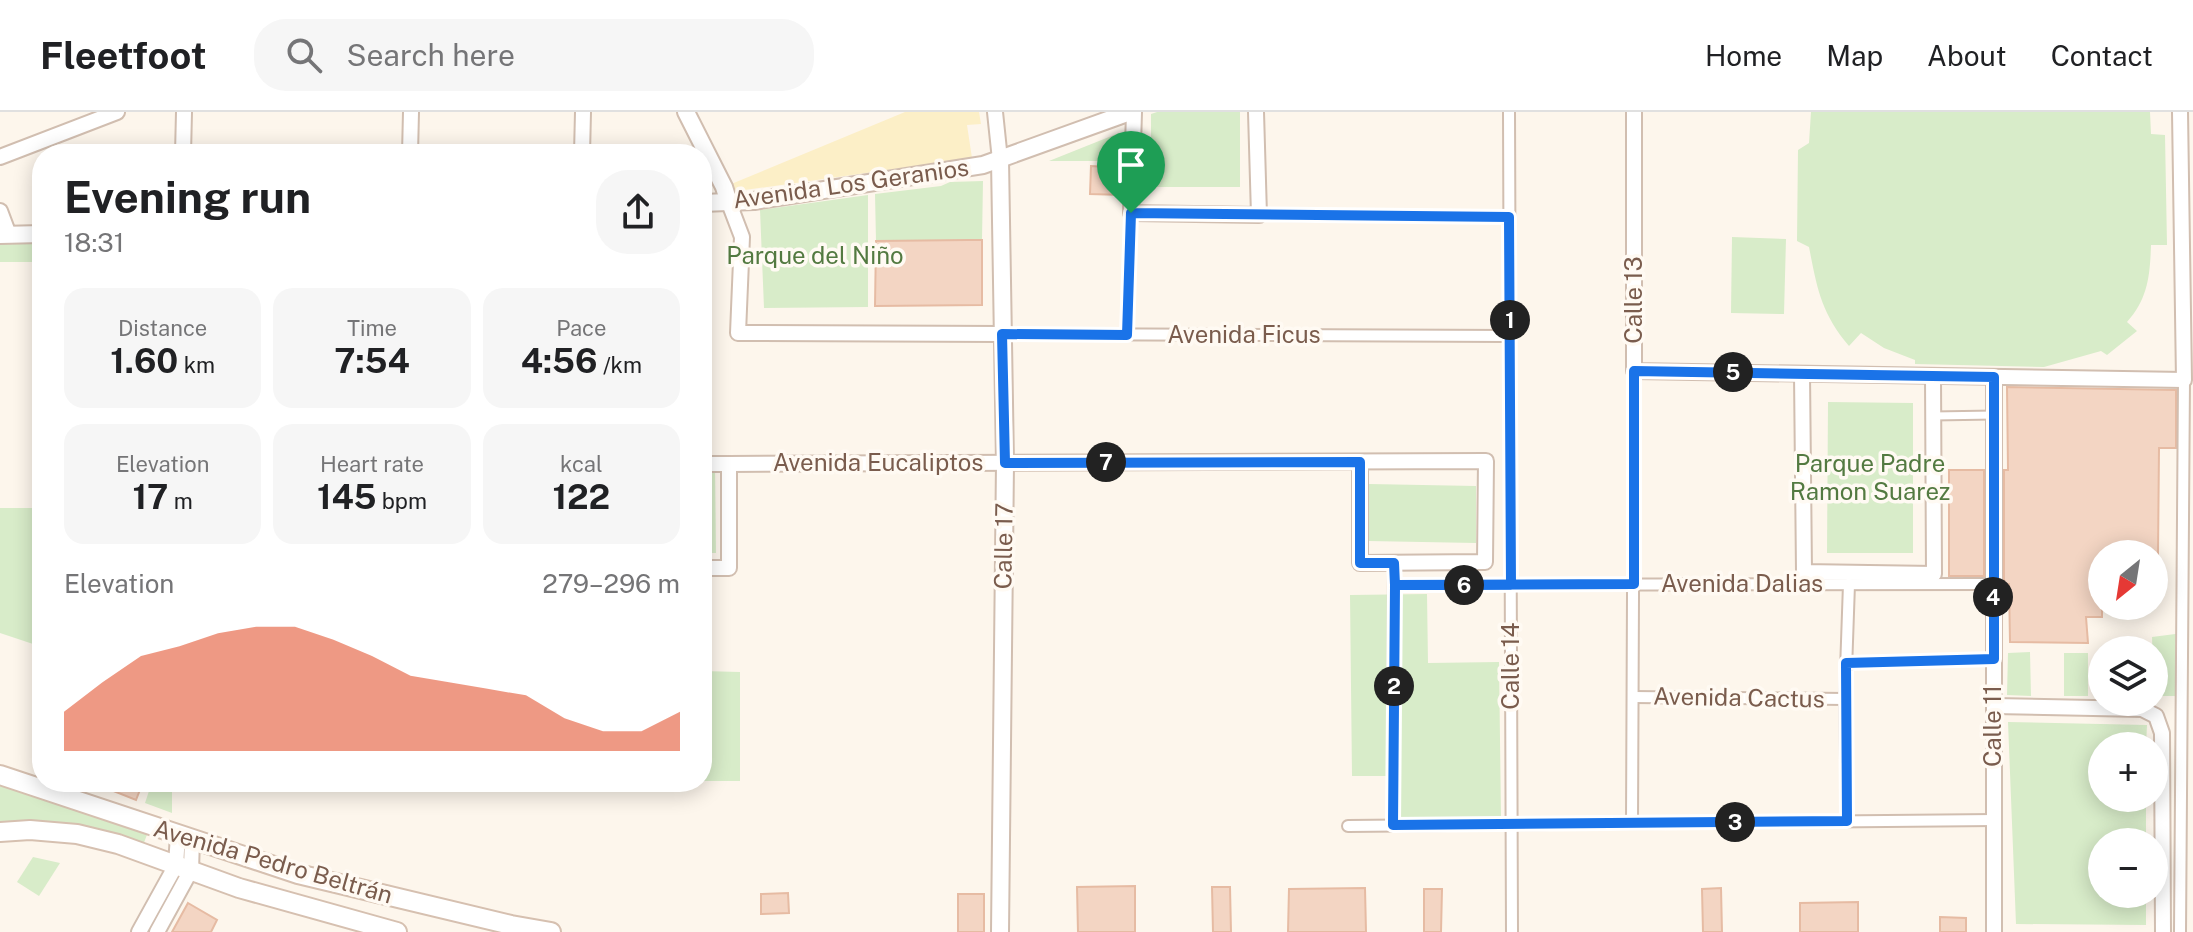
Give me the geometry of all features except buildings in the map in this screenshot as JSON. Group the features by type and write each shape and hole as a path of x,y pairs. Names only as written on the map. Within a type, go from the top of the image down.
{"main road":[{"name":"Avenida Pedro Beltrán","path":"0,775 32,786"},
{"name":"Avenida Pedro Beltrán","path":"50,792 298,874 357,890 551,932"},
{"name":"Avenida Pedro Beltrán","path":"0,832 30,830 77,834 118,844 277,899 397,932"}],"street":[{"path":"34,144 117,112"},
{"path":"183,144 184,112"},
{"path":"410,144 411,112"},
{"path":"582,144 583,112"},
{"path":"686,112 702,144"},
{"name":"Calle 17","path":"995,112 1000,160 1005,463 1000,932"},
{"path":"1127,335 1132,112"},
{"name":"Avenida Los Geranios","path":"712,203 983,165 1132,112"},
{"path":"1256,112 1259,215"},
{"name":"Calle 14","path":"1509,112 1512,932"},
{"name":"Calle 13","path":"1632,823 1634,112"},
{"path":"2180,112 2189,330 2184,380 2189,454 2180,932"},
{"path":"0,157 32,145"},
{"path":"712,163 729,203"},
{"name":"Avenida Ficus","path":"729,203 742,237 738,333 1510,336"},
{"path":"0,211 4,235 32,234"},
{"path":"1131,213 1509,217"},
{"path":"1634,371 2184,380"},
{"name":"Avenida Dalias","path":"1802,374 1804,572 1934,574 1933,416"},
{"path":"1933,376 1933,416"},
{"name":"Calle 11","path":"1994,377 1994,932"},
{"name":"Avenida Eucaliptos","path":"712,464 1486,461 1485,562 1394,563"},
{"path":"1360,462 1360,563 1394,563 1393,825"},
{"path":"712,568 729,568 729,464"},
{"path":"1847,821 1845,699 1849,584"},
{"name":"Avenida Dalias","path":"1395,585 1993,584"},
{"path":"1846,663 1994,659"},
{"name":"Avenida Cactus","path":"1633,697 1845,699"},
{"path":"1994,706 2142,709 2156,716 2162,733 2163,932"},
{"path":"1348,826 1995,820"},
{"path":"157,932 184,868 185,838"},
{"path":"139,932 184,868"}],"lane":[{"path":"1933,416 1994,415"}],"green space":[{"path":"1240,112 1240,187 1151,187 1151,114"},
{"path":"1811,112 2150,112 2151,134 2165,135 2167,245 2151,245 2146,286 2127,322 2137,331 2107,355 2101,351 2044,367 1915,364 1915,360 1884,348 1861,333 1849,346 1832,322 1822,300 1809,247 1797,241 1798,150 1809,143"},
{"path":"1119,133 1124,136 1124,161 1049,161"},
{"path":"983,181 982,240 876,241 875,194 941,186 950,182"},
{"name":"Parque del Niño","path":"868,195 868,307 764,308 760,210"},
{"path":"1732,237 1786,239 1784,314 1731,313"},
{"path":"32,241 32,262 0,262 0,242"},
{"name":"Parque Padre Ramon Suarez","path":"1828,402 1913,403 1913,553 1827,553"},
{"path":"712,467 715,467 716,553 712,553"},
{"path":"1369,484 1476,486 1476,543 1368,541"},
{"path":"0,508 32,508 32,644 0,633"},
{"path":"1427,594 1428,663 1499,662 1501,817 1399,818 1399,776 1352,776 1350,595"},
{"path":"2183,633 2183,696 2168,696 2168,636 2160,636"},
{"path":"2030,652 2031,696 2007,695 2008,653"},
{"path":"2064,653 2088,653 2088,696 2064,696"},
{"path":"712,671 740,672 740,781 712,781"},
{"path":"2008,722 2147,725 2147,732 2088,732 2088,812 2146,812 2146,828 2088,828 2088,908 2146,908 2146,925 2016,924"},
{"path":"0,783 148,832 142,848 0,826"},
{"path":"149,792 172,792 172,813 145,803"},
{"path":"33,857 60,863 39,896 17,882"}],"sand":[{"path":"905,112 979,112 981,124 967,125 972,158 731,192 724,187"}],"route":[{"path":"1131,213 1127,335 1002,334 1005,463 1360,462 1360,563 1394,563 1395,585 1634,584 1634,371 1994,377 1994,659 1846,663 1847,821 1393,825 1395,585 1511,585 1509,217 1131,213"}]}
